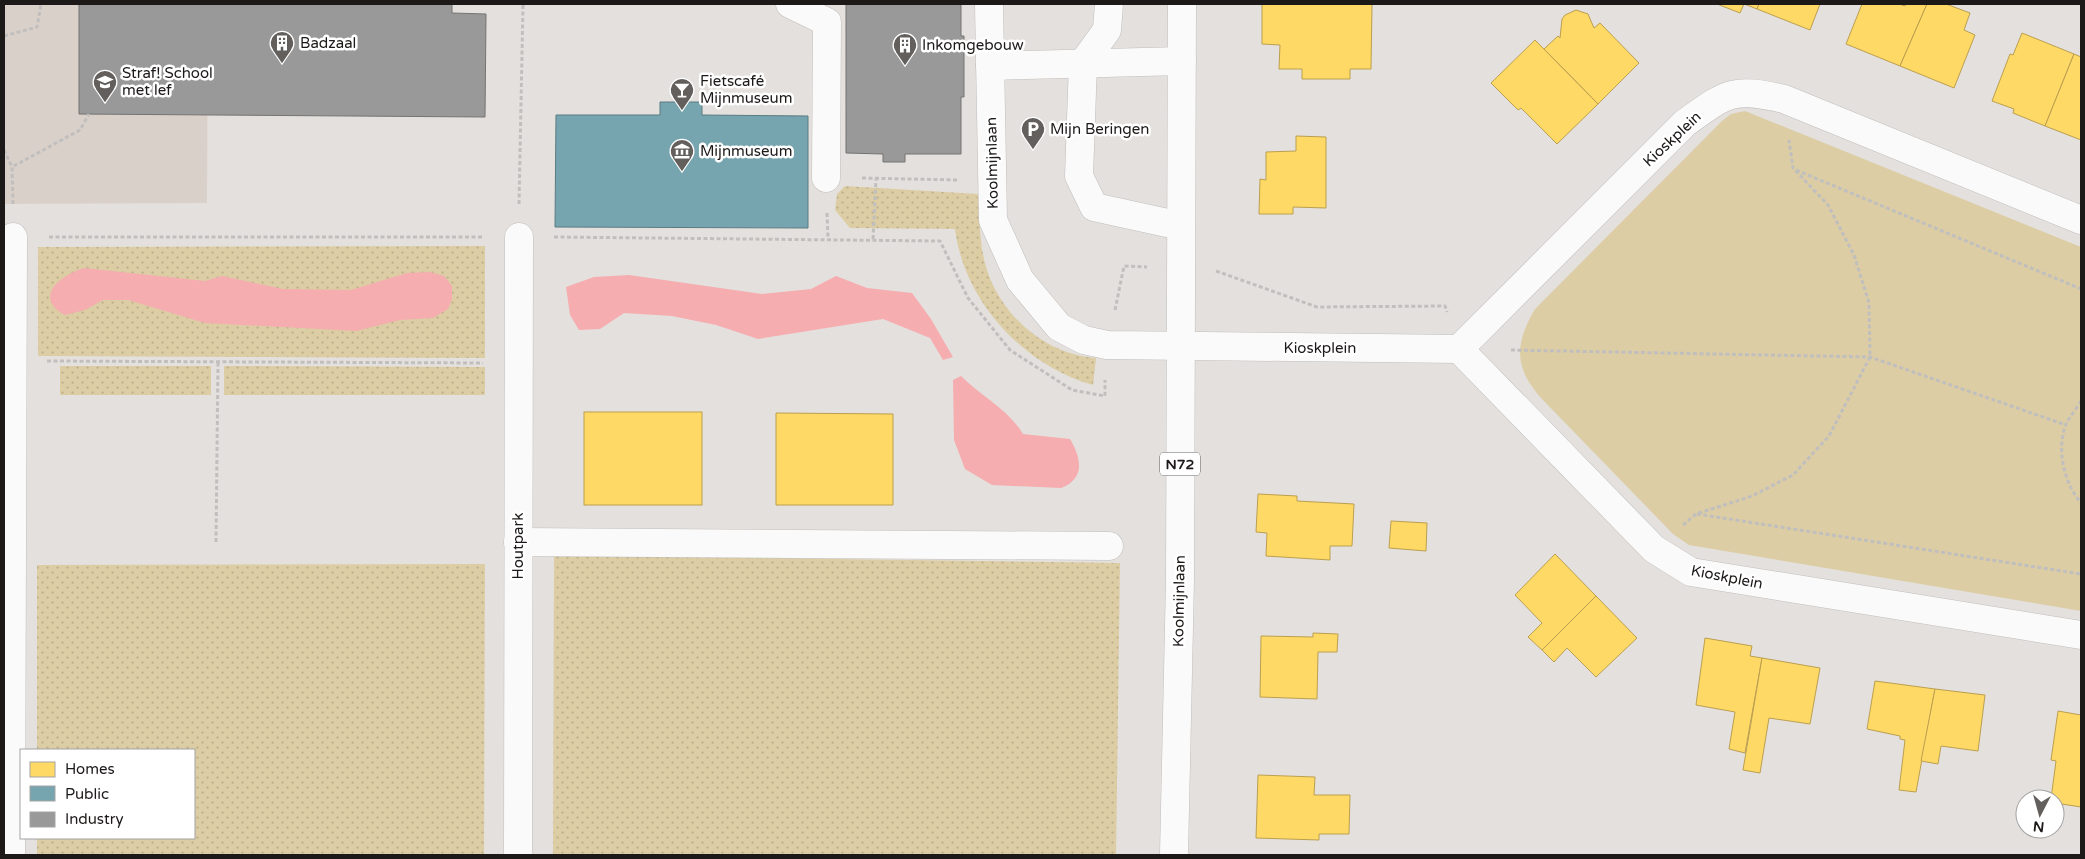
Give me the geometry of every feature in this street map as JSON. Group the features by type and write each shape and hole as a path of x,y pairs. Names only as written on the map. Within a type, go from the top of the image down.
{"street":[{"path":"790,4 827,22 826,178"},
{"name":"Koolmijnlaan","path":"989,4 993,220 1020,280 1059,327 1084,340 1107,345 1180,347"},
{"path":"1109,4 1107,30 1083,63 1079,176 1094,207 1181,226"},
{"name":"Koolmijnlaan","path":"1174,855 1180,610 1182,4"},
{"path":"990,66 1182,61"},
{"name":"Kioskplein","path":"1459,349 1685,123 1717,100 1732,94 1752,92 1784,100 2081,220"},
{"path":"11,855 13,237"},
{"name":"Houtpark","path":"518,855 519,237"},
{"name":"Kioskplein","path":"1180,347 1459,349 1654,549 1691,572 2081,635"},
{"path":"518,542 1108,546"}],"path":[{"path":"4,36 37,27 41,4"},
{"path":"519,237 522,4"},
{"path":"1784,100 1793,168 1828,205 1854,255 1869,303 1870,357 1829,436 1793,475 1752,496 1696,514 2081,574"},
{"path":"12,167 80,130 89,114"},
{"path":"4,150 12,167 13,237 519,237 940,241 968,298 1010,350 1072,390 1105,396 1107,345 1124,266 1222,271 1317,307 1445,306 1459,349"},
{"path":"1793,168 2081,289"},
{"path":"826,178 991,181"},
{"path":"873,239 876,179"},
{"path":"1555,351 1870,357 2066,425"},
{"path":"12,361 519,363"},
{"path":"216,542 218,362"},
{"path":"2081,401 2066,425 2063,447 2064,471 2074,494 2081,502"}],"shaded area":[{"name":"Straf! School met lef","path":"4,4 208,4 207,203 4,204"},
{"path":"1745,111 2081,247 2081,611 1689,545 1673,534 1533,388 1526,377 1520,356 1523,334 1535,309 1722,121 1731,114"},
{"path":"845,186 978,194 984,261 994,287 1003,303 1015,318 1044,341 1060,350 1096,358 1093,385 1067,376 1043,362 1021,346 1001,326 984,305 971,281 961,256 955,229 850,228 835,210 837,194"},
{"path":"485,246 485,358 38,356 38,247"},
{"path":"84,268 205,281 222,276 283,289 351,290 407,273 430,272 444,276 452,286 452,299 448,309 433,318 400,320 356,331 205,323 128,300 103,300 85,310 65,315 55,308 50,294 59,281"},
{"path":"629,275 762,294 811,289 836,276 867,288 912,293 931,319 953,357 943,360 930,338 883,319 758,339 716,325 672,316 624,313 600,329 579,330 570,315 566,287 594,277"},
{"path":"60,366 211,366 211,395 60,395"},
{"path":"224,366 485,367 485,395 224,395"},
{"path":"961,376 1010,417 1023,434 1070,439 1079,460 1078,473 1074,479 1061,488 992,485 965,469 954,440 953,380"},
{"path":"554,555 1120,563 1116,855 553,855"},
{"path":"485,564 484,855 37,855 37,839 195,839 195,749 37,749 37,565"}],"building: Homes":[{"path":"1262,4 1372,4 1371,69 1350,69 1350,79 1302,79 1302,69 1279,69 1280,45 1262,44"},
{"path":"1717,4 1744,4 1740,13"},
{"path":"1744,4 1759,4 1757,9"},
{"path":"1759,4 1820,4 1810,30 1757,9"},
{"path":"1862,4 1899,4 1905,6 1906,4 1927,4 1900,66 1846,44"},
{"path":"1927,4 1946,4 1970,13 1964,30 1975,35 1954,88 1900,66"},
{"path":"1576,10 1588,14 1594,28 1600,23 1639,63 1598,104 1544,49 1558,36 1560,38 1562,19 1565,15"},
{"path":"2022,33 2074,54 2045,126 2013,113 2014,109 1992,101 2010,54 2013,55"},
{"path":"1535,40 1598,104 1557,144 1521,108 1518,110 1491,83"},
{"path":"2074,54 2081,57 2081,140 2045,126"},
{"path":"1296,136 1326,137 1326,208 1293,207 1293,214 1259,214 1260,179 1266,180 1266,152 1296,151"},
{"path":"584,412 702,412 702,505 584,505"},
{"path":"776,413 893,414 893,505 776,505"},
{"path":"1258,494 1297,496 1297,501 1354,504 1352,546 1330,546 1330,560 1266,556 1267,533 1256,532"},
{"path":"1391,521 1427,523 1426,551 1389,548"},
{"path":"1555,554 1596,596 1542,650 1528,637 1542,623 1515,595"},
{"path":"1596,596 1637,638 1596,677 1567,648 1554,662 1542,650"},
{"path":"1313,633 1338,634 1337,652 1318,652 1317,699 1260,697 1261,636 1313,637"},
{"path":"1705,638 1752,646 1750,656 1762,658 1745,753 1729,749 1735,712 1696,705"},
{"path":"1762,658 1820,668 1810,724 1769,718 1760,773 1743,770"},
{"path":"1875,681 1935,689 1916,792 1899,790 1905,740 1900,739 1900,736 1867,729"},
{"path":"1935,689 1985,695 1978,751 1941,746 1938,764 1921,761"},
{"path":"2058,711 2081,715 2081,807 2065,805 2065,789 2052,789 2056,761 2051,760"},
{"path":"1258,775 1315,777 1314,795 1350,795 1349,834 1319,834 1319,840 1256,838"}],"building: Public":[{"name":"Mijnmuseum","path":"660,102 702,102 702,115 808,116 808,228 555,227 556,115 660,115"}],"building: Industry":[{"name":"Badzaal","path":"79,4 452,4 452,13 486,14 485,117 79,114"},
{"name":"Inkomgebouw","path":"846,4 961,4 961,36 964,36 964,97 961,97 961,154 905,154 905,162 883,162 883,154 846,153"}],"place":[{"name":"Badzaal","path":"282,64"},
{"name":"Inkomgebouw","path":"905,66"},
{"name":"Straf! School met lef","path":"105,103"},
{"name":"Fietscafé Mijnmuseum","path":"682,111"},
{"name":"Mijn Beringen","path":"1033,150"},
{"name":"Mijnmuseum","path":"682,172"}]}
